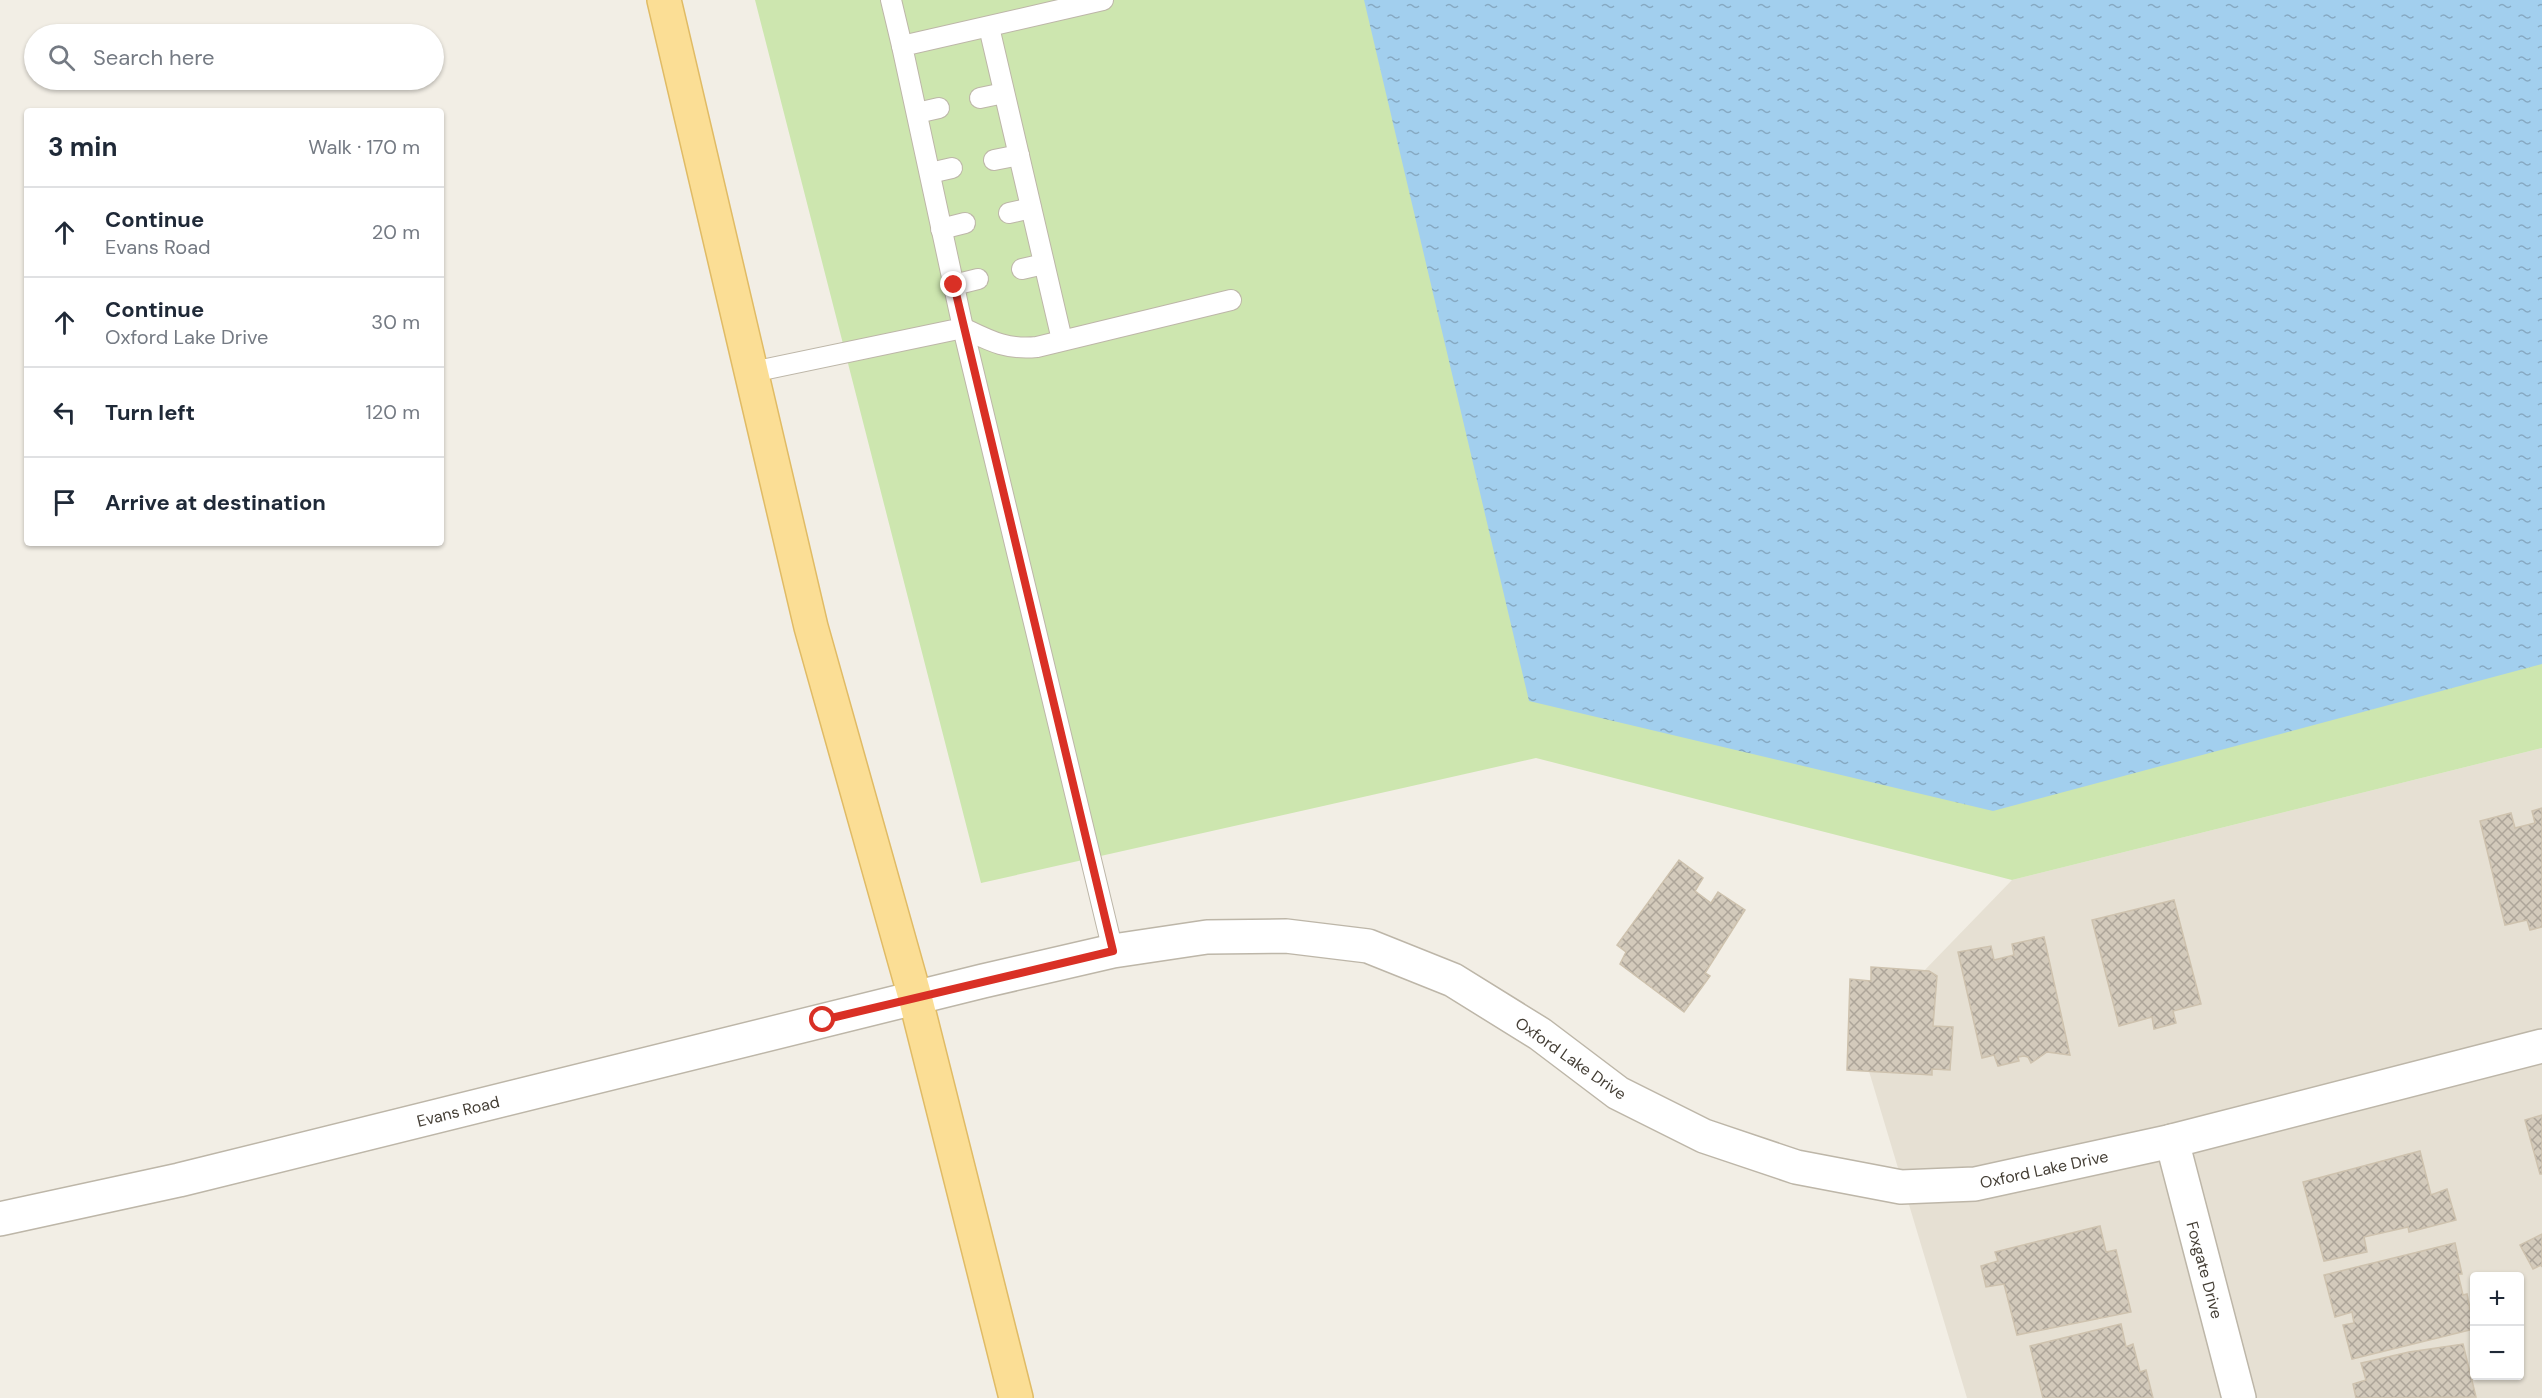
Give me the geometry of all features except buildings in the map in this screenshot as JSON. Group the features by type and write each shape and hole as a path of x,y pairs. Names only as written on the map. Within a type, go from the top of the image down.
{"main road":[{"path":"664,0 811,627 915,997 1016,1398"}],"street":[{"name":"Oxford Lake Drive","path":"915,997 1113,951 1207,936 1286,936 1368,946 1453,980 1540,1034 1618,1093 1704,1136 1796,1167 1901,1187 1975,1184 2172,1141 2542,1046"},
{"name":"Evans Road","path":"0,1219 179,1180 915,997"},
{"name":"Foxgate Drive","path":"2172,1141 2239,1398"}],"lane":[{"path":"891,0 963,328 1113,951"},
{"path":"902,46 1103,0"},
{"path":"989,27 1062,340"},
{"path":"980,98 1004,93"},
{"path":"917,113 939,108"},
{"path":"994,160 1019,155"},
{"path":"930,173 952,168"},
{"path":"1009,213 1031,208"},
{"path":"941,229 965,223"},
{"path":"1022,269 1044,264"},
{"path":"954,285 978,279"},
{"path":"752,372 963,328 996,344 1017,349 1231,300"}],"shaded area":[{"path":"2542,748 2542,1398 1967,1398 1859,1038 2012,880"}],"green space":[{"path":"755,0 2542,0 2542,748 2012,880 1536,758 981,883"}],"water":[{"path":"1364,0 2542,0 2542,664 1993,811 1529,701"}],"route":[{"path":"823,1020 1113,951 954,285"}]}
